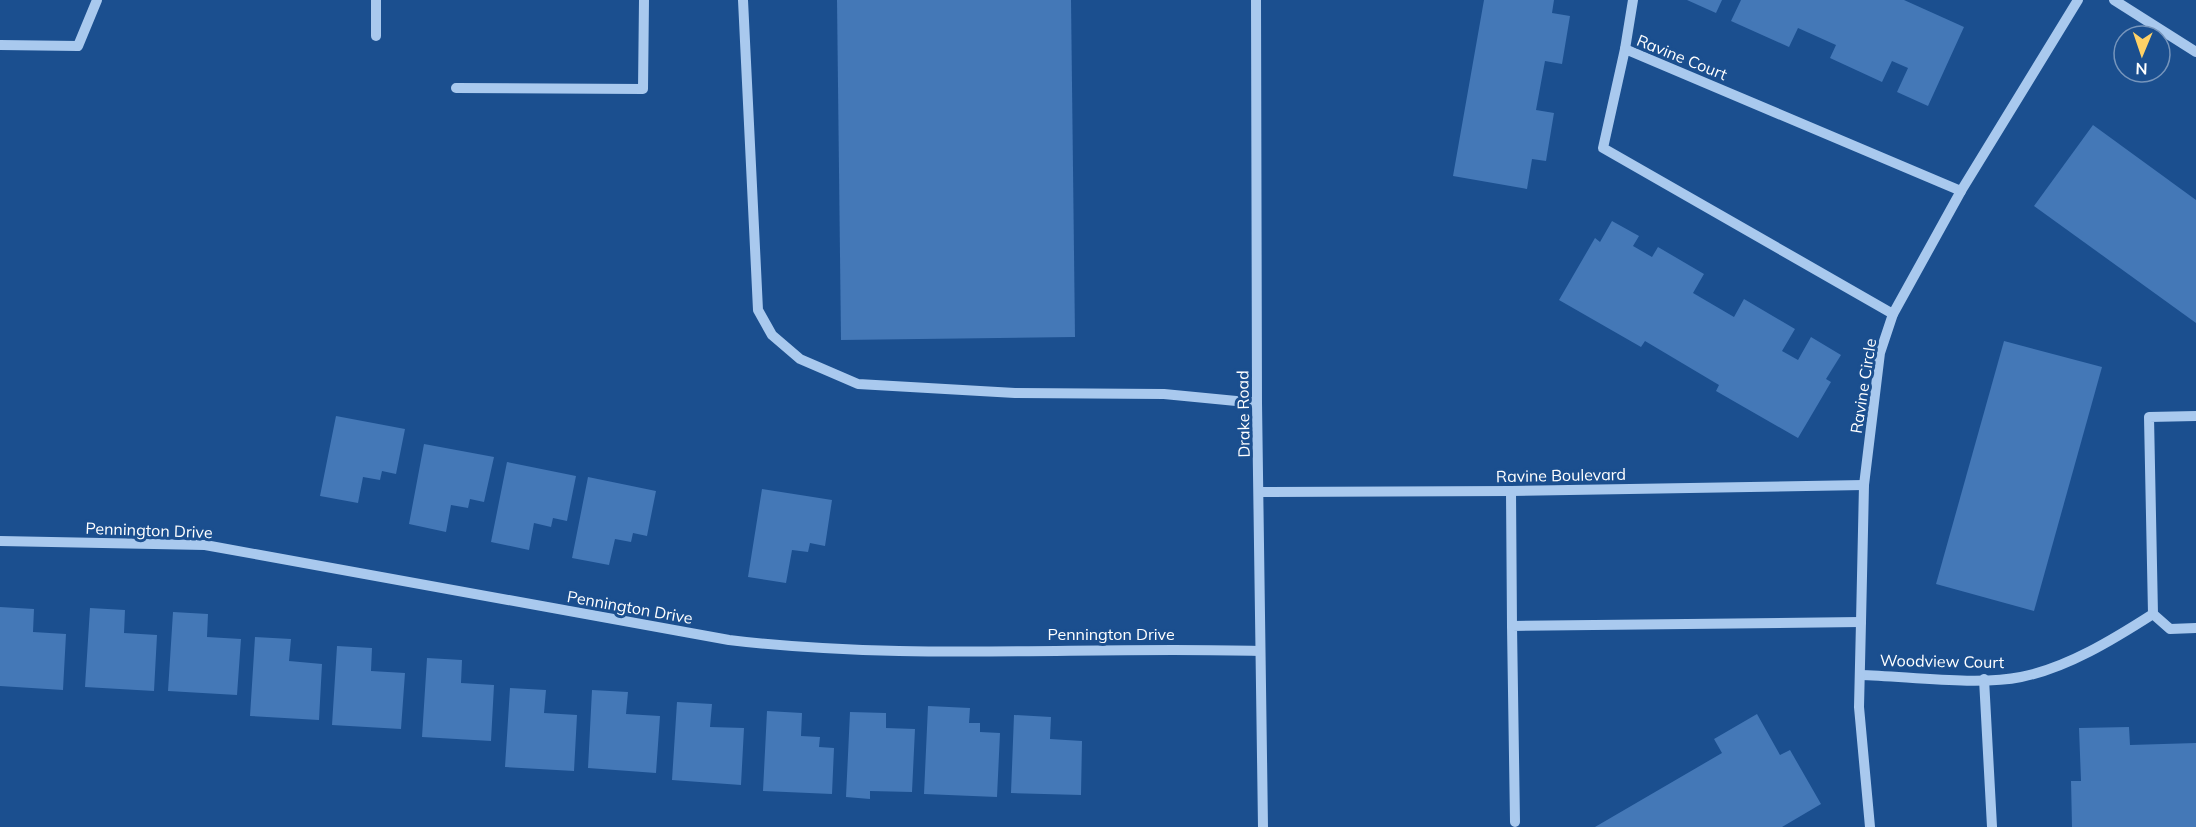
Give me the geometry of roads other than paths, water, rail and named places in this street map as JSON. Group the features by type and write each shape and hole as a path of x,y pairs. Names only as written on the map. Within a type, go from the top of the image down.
{"street":[{"path":"0,45 78,46 97,0"},
{"path":"376,0 376,36"},
{"path":"456,88 643,89 644,0"},
{"path":"743,0 758,310 772,335 800,359 858,384 1015,393 1164,394 1257,403"},
{"name":"Drake Road","path":"1256,0 1257,403 1263,827"},
{"path":"1625,49 1634,0"},
{"name":"Ravine Circle","path":"1870,827 1859,707 1864,485 1880,353 1893,314 1961,191 2078,0"},
{"path":"2114,0 2196,52"},
{"name":"Ravine Court","path":"1893,314 1603,148 1625,49 1961,191"},
{"path":"2196,416 2149,417 2152,614 2170,629 2196,628"},
{"name":"Ravine Boulevard","path":"1259,492 1511,491 1864,485"},
{"path":"1511,491 1515,822"},
{"name":"Pennington Drive","path":"0,542 206,544 729,640 795,648 924,651 1167,648 1260,651"},
{"name":"Woodview Court","path":"1860,675 1984,680 2021,677 2083,655 2152,614"},
{"path":"1512,626 1861,622"},
{"path":"1984,680 1992,827"}]}
